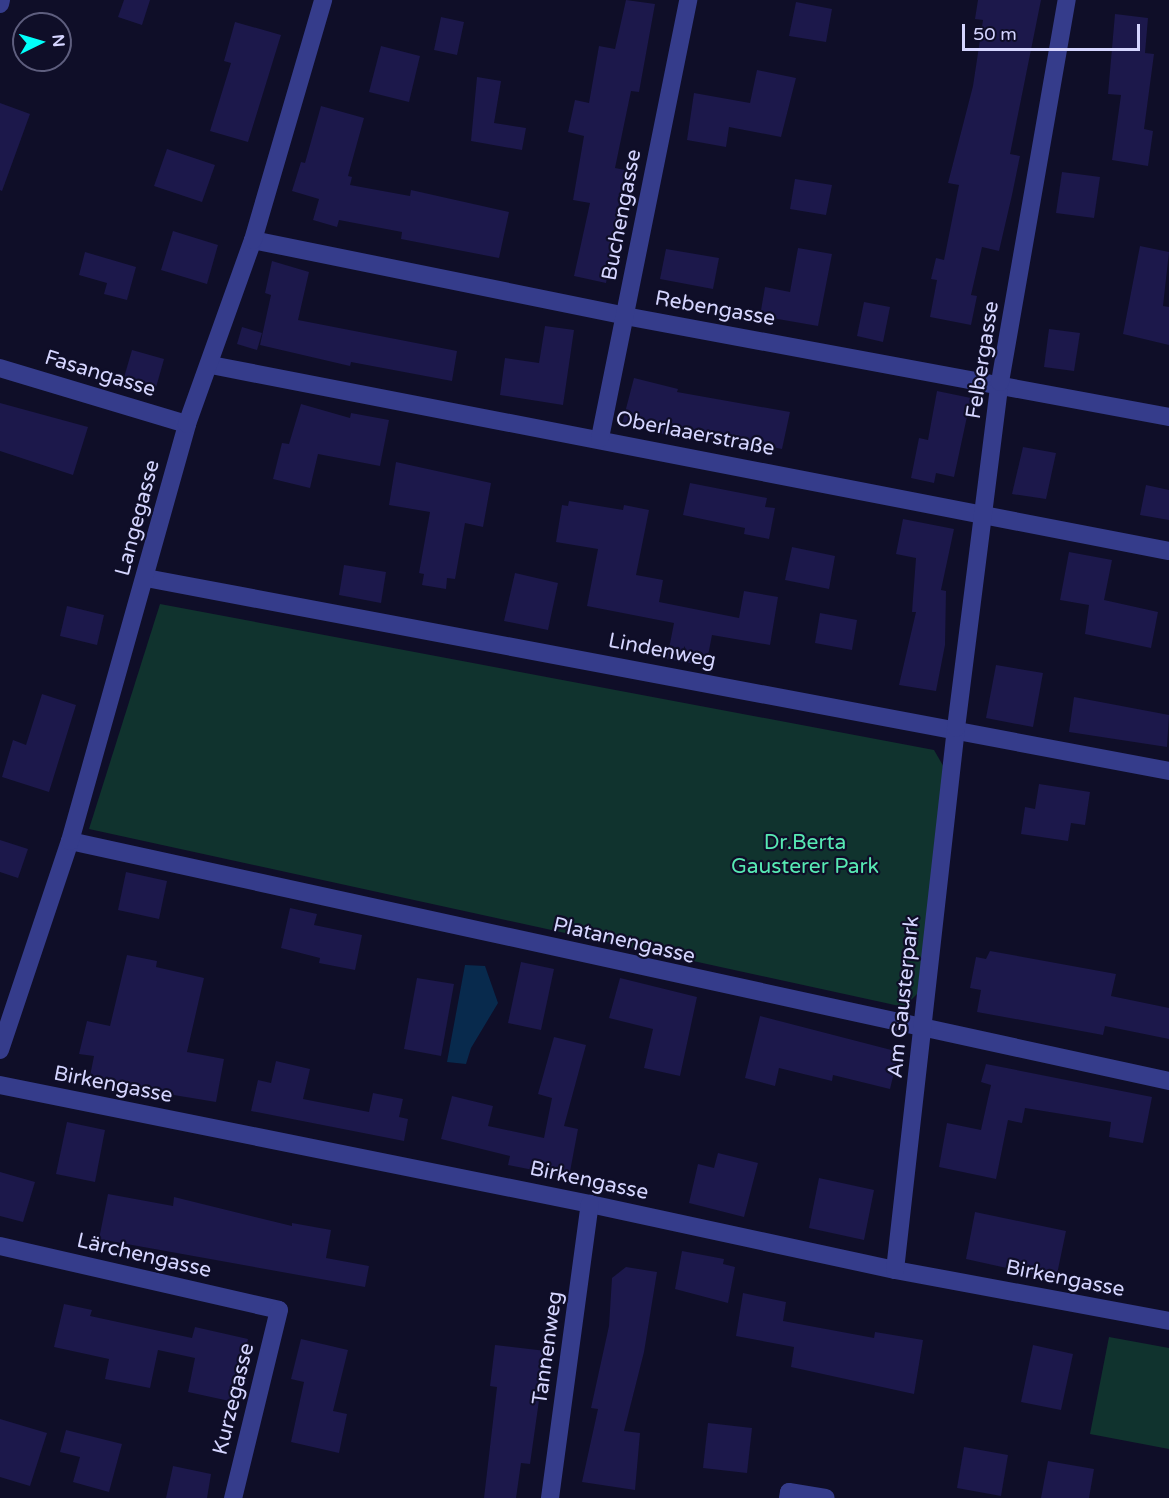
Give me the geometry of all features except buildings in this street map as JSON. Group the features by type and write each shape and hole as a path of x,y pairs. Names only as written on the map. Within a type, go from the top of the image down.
{"street":[{"path":"0,4 2,0"},
{"name":"Langegasse","path":"0,1050 70,841 146,578 187,424 211,365 253,240 323,0"},
{"name":"Buchengasse","path":"600,438 688,0"},
{"name":"Felbergasse","path":"956,728 1000,382 1067,0"},
{"name":"Rebengasse","path":"253,240 625,316 1000,382 1169,417"},
{"name":"Oberlaaerstraße","path":"211,365 600,438 983,516 1169,551"},
{"name":"Fasangasse","path":"0,368 187,424"},
{"name":"Lindenweg","path":"146,578 956,728 1169,771"},
{"name":"Am Gausterpark","path":"895,1270 956,728"},
{"name":"Platanengasse","path":"70,841 923,1030 1169,1081"},
{"name":"Birkengasse","path":"0,1085 590,1204 895,1270 1169,1321"},
{"name":"Tannenweg","path":"550,1498 590,1204"},
{"name":"Lärchengasse","path":"0,1246 279,1311"},
{"name":"Kurzegasse","path":"233,1498 279,1311"},
{"path":"788,1498 789,1492 826,1498"}],"green space":[{"name":"Dr.Berta Gausterer Park","path":"160,604 934,750 945,769 919,992 904,1007 89,829"},
{"path":"1109,1337 1169,1348 1169,1449 1090,1434"}],"water":[{"path":"465,965 485,966 498,1003 471,1048 466,1064 447,1062"}]}
